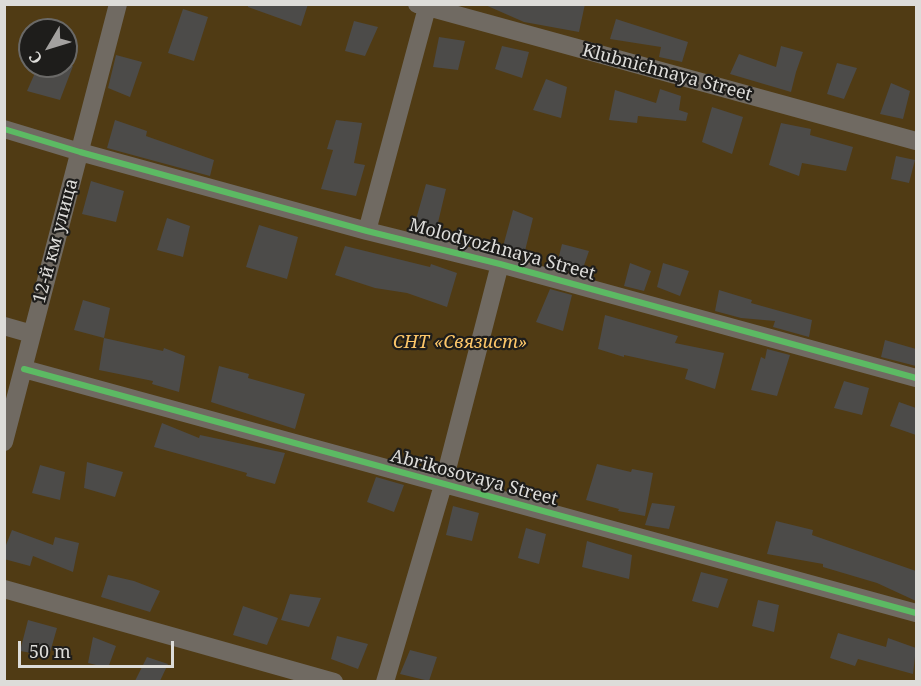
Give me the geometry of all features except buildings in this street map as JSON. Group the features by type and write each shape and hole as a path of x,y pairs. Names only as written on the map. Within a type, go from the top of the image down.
{"street":[{"name":"12-й км улица","path":"4,442 118,4"},
{"name":"Klubnichnaya Street","path":"424,5 916,141"},
{"path":"367,231 424,5"},
{"name":"Molodyozhnaya Street","path":"4,129 367,231 500,264 916,378"},
{"path":"385,681 443,485 500,264"},
{"path":"4,326 32,334"},
{"name":"Abrikosovaya Street","path":"24,369 916,613"},
{"path":"4,589 334,681"}],"green space":[{"name":"СНТ «Связист»","path":"4,5 916,5 916,681 5,681"}],"cycle path":[{"path":"4,129 367,231 500,264 916,378"},
{"path":"24,369 916,613"}]}
